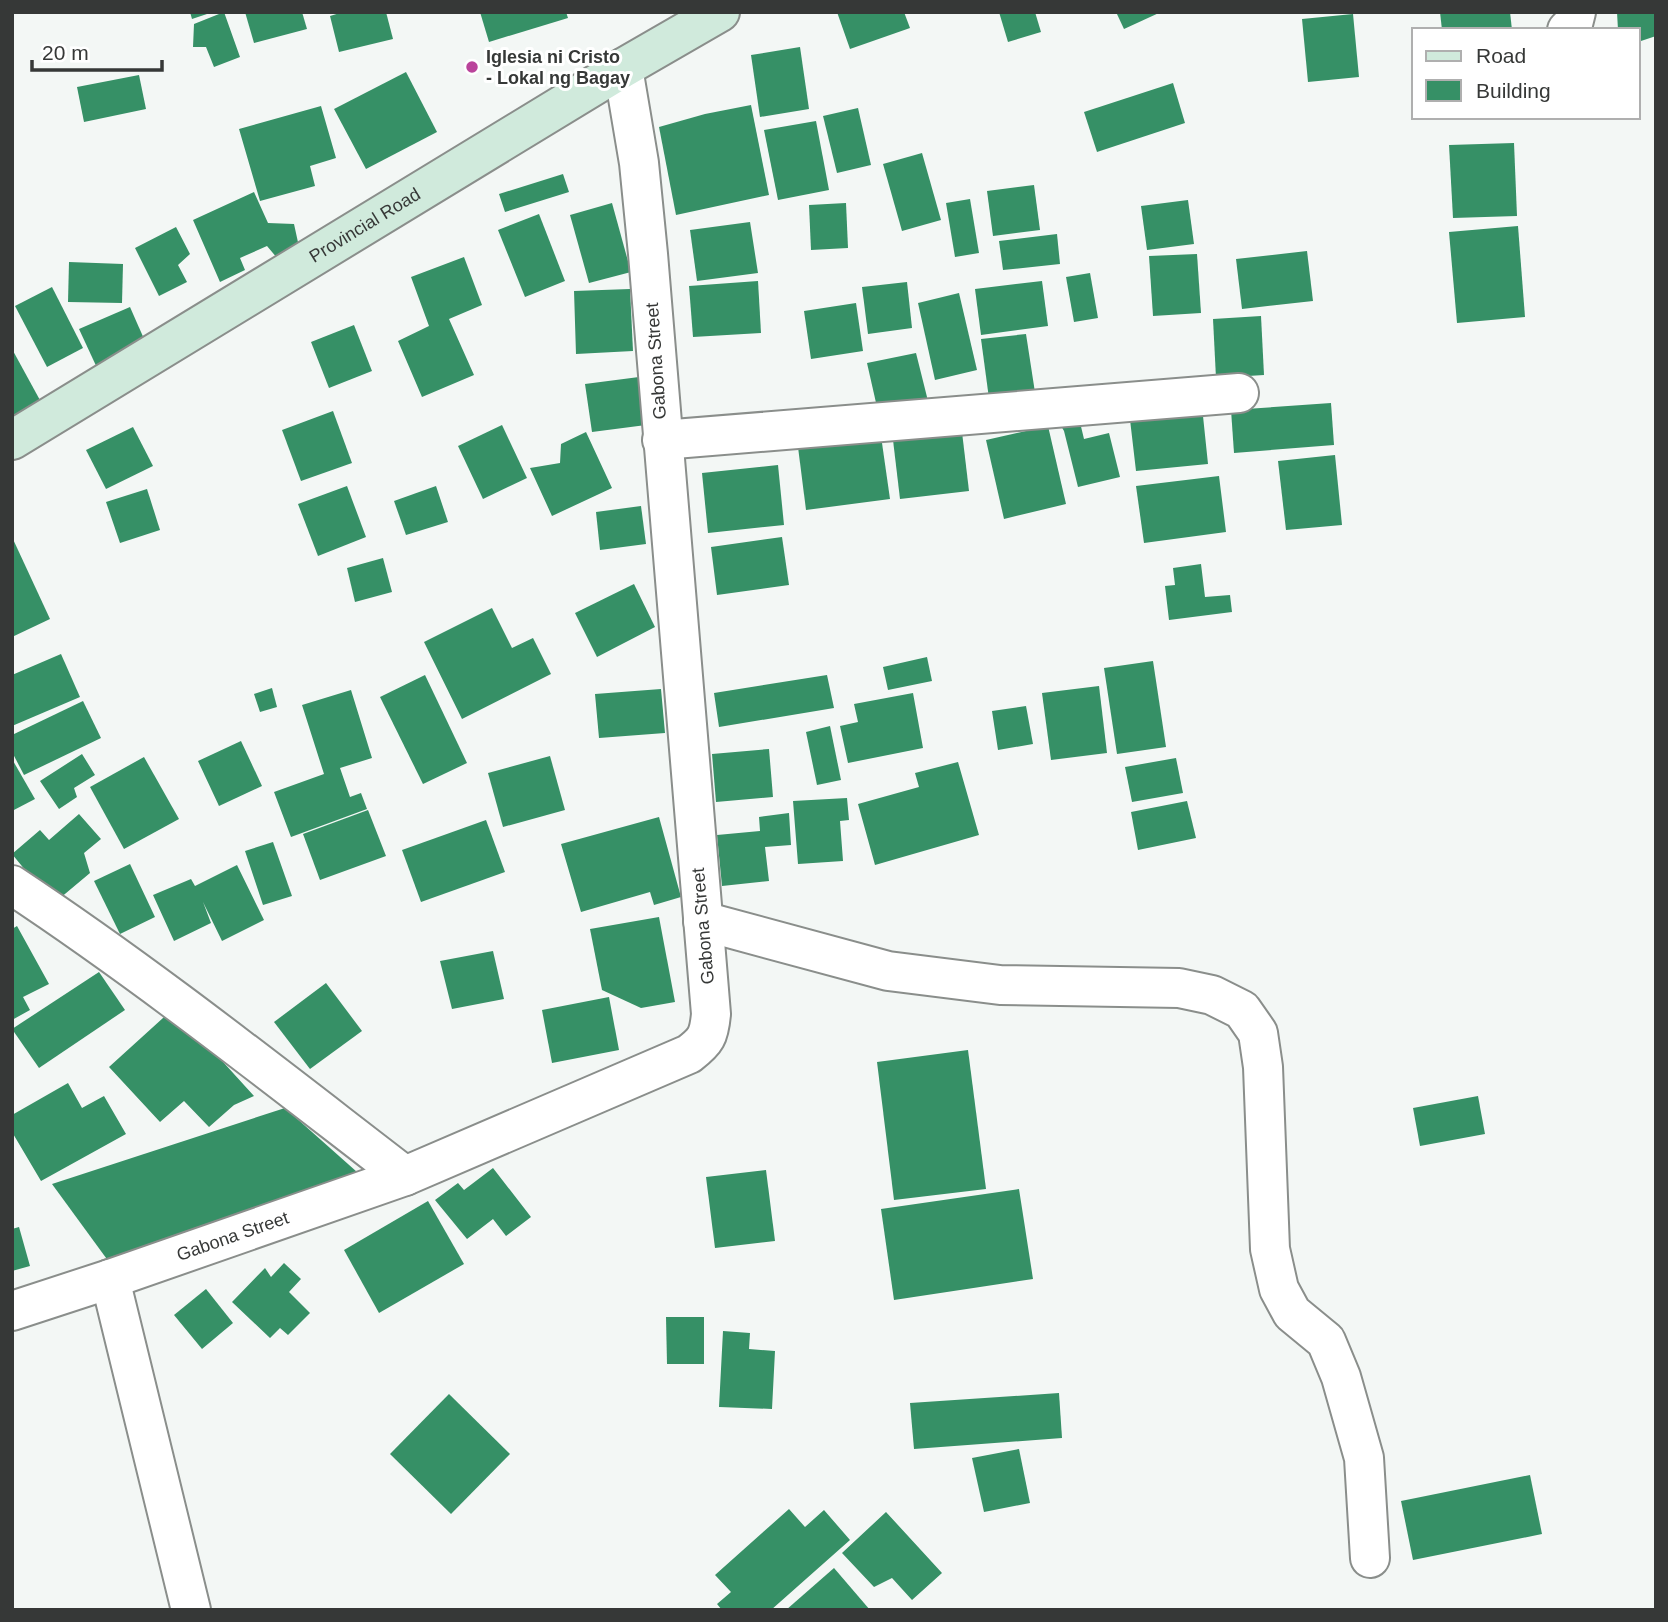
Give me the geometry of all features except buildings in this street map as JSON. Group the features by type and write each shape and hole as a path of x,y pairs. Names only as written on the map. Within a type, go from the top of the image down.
{"main road":[{"name":"Provincial Road","path":"12,440 623,68 720,12"}],"street":[{"path":"1569,28 1576,12"},
{"name":"Gabona Street","path":"12,1311 405,1176 689,1054 702,1044 710,1031 711,1014 648,254 639,163 623,68"},
{"path":"662,440 1239,393"},
{"path":"12,885 81,930 405,1176"},
{"path":"703,921 888,971 1000,985 1179,988 1212,995 1242,1010 1258,1033 1264,1068 1270,1249 1279,1289 1292,1312 1326,1341 1341,1377 1364,1458 1370,1558"},
{"path":"110,1279 191,1610"}],"place":[{"name":"Iglesia ni Cristo - Lokal ng Bagay","path":"472,67"}]}
